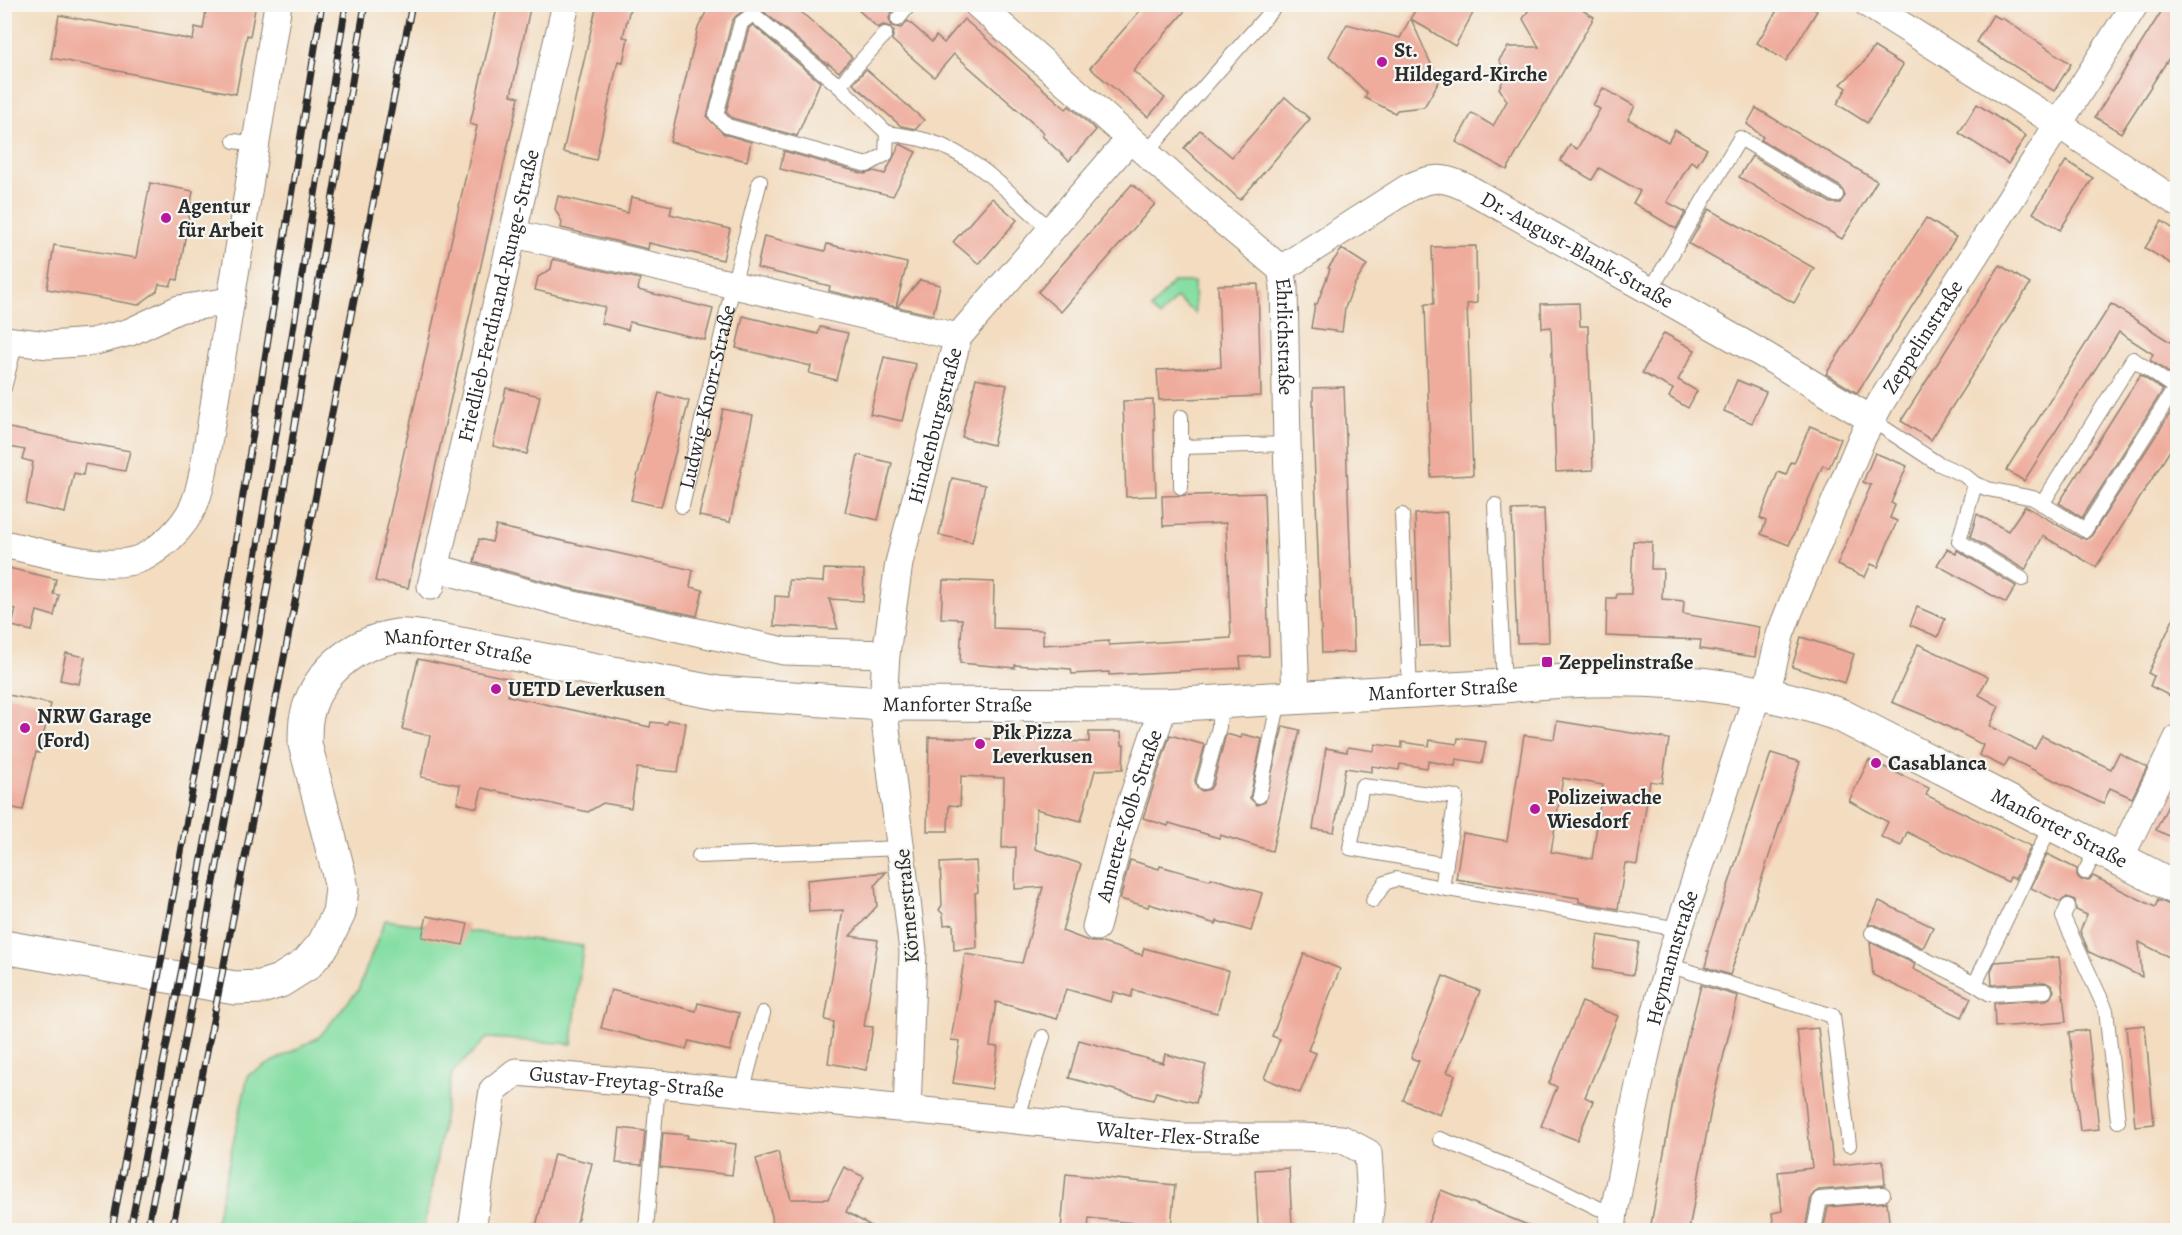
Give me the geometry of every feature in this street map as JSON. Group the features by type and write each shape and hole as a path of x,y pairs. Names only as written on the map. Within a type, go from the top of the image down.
{"street":[{"path":"4,544 81,561 115,563 143,558 159,547 187,520 199,492 230,301 245,143 278,4"},
{"name":"Friedlieb-Ferdinand-Runge-Straße","path":"566,4 433,577 783,651 886,654"},
{"name":"Ehrlichstraße","path":"977,4 1246,241 1281,269 1284,286 1287,444 1288,699"},
{"path":"1868,4 2178,203"},
{"name":"Zeppelinstraße","path":"1761,694 1768,682 1780,635 1790,609 1862,438 2135,4"},
{"name":"Hindenburgstraße","path":"883,704 886,654 899,563 958,337 1050,230 1138,146"},
{"name":"Dr.-August-Blank-Straße","path":"1281,269 1408,188 1436,178 1448,180 1471,190 1766,356 1872,420"},
{"name":"Ludwig-Knorr-Straße","path":"514,234 958,337"},
{"path":"10,341 49,345 92,342 130,332 179,309 230,301"},
{"name":"Manforter Straße","path":"4,947 235,988 261,987 280,981 307,964 324,944 339,914 342,889 305,744 306,721 313,696 326,675 346,657 370,643 399,636 434,639 718,693 883,704 1218,704 1552,681 1662,680 1712,685 1787,698 1840,715 2051,825 2100,860 2178,890"},
{"name":"Heymannstraße","path":"1613,1221 1636,1099 1668,965 1748,720 1761,694"},
{"name":"Körnerstraße","path":"883,704 914,951 907,1110"},
{"name":"Annette-Kolb-Straße","path":"1096,927 1121,833 1164,705"},
{"path":"2100,860 2178,738"},
{"name":"Gustav-Freytag-Straße","path":"472,1230 493,1090 516,1072 907,1110"},
{"name":"Walter-Flex-Straße","path":"907,1110 1183,1137 1342,1139 1368,1153 1371,1198 1368,1230"}],"lane":[{"path":"898,19 910,4"},
{"name":"Hindenburgstraße","path":"1138,146 1277,4"},
{"path":"887,132 886,154 867,165 727,126 716,115 741,23 753,14 839,86 887,132 929,141 956,153 994,180 1050,230"},
{"path":"839,86 885,34"},
{"path":"1650,291 1740,138 1836,195"},
{"path":"733,286 760,181"},
{"name":"Ludwig-Knorr-Straße","path":"682,506 733,286"},
{"path":"4,388 10,341"},
{"path":"1872,420 1937,463 1964,475 1975,484 1988,489 2033,498 2042,504 2085,530 2175,388 2133,359 2042,504"},
{"path":"1181,417 1181,487"},
{"path":"1181,447 1287,444"},
{"path":"1975,484 1959,541 2022,579"},
{"path":"1495,505 1504,686"},
{"path":"1402,515 1410,690"},
{"path":"1259,796 1288,699"},
{"path":"1204,782 1219,727 1218,704"},
{"path":"1442,888 1446,865 1456,797 1362,786 1350,848 1446,865"},
{"path":"1975,984 2051,825"},
{"path":"699,856 902,848"},
{"path":"1373,900 1385,883 1396,879 1679,929"},
{"path":"2068,906 2063,917 2106,1010 2118,1121"},
{"path":"1872,933 1975,984 1990,994 2046,991"},
{"path":"1668,965 1833,1016 1849,1145"},
{"path":"742,1093 763,1012"},
{"path":"1017,1120 1043,1037"},
{"path":"646,1230 658,1084"},
{"path":"1440,1139 1539,1179 1598,1208 1613,1221"},
{"path":"1814,1230 1820,1199 1883,1194"}],"green space":[{"path":"1173,282 1194,282 1195,313 1176,298 1160,317 1151,309"},
{"path":"385,920 583,946 572,1044 487,1038 452,1073 424,1230 214,1230 248,1075 319,1037 358,990"}],"building":[{"path":"207,4 256,4 250,36 247,35 236,94 51,58 59,15 193,40 195,27 203,29"},
{"path":"498,4 531,4 511,95 519,97 408,588 375,581 477,126 470,124"},
{"path":"597,4 631,4 623,37 628,38 623,62 618,61 596,160 563,152"},
{"path":"710,4 792,4 852,57 839,72 758,7 751,5 736,16 732,21 707,117 724,134 751,142 747,161 670,142 698,28"},
{"path":"852,4 888,4 894,9 889,18 892,26 901,28 908,21 932,42 936,36 944,43 964,19 1066,109 1069,106 1096,130 1069,161 1042,136 1044,133 954,54 934,77 892,40 894,32 890,27 883,25 878,28"},
{"path":"1146,4 1191,4 1133,71 1165,98 1148,117 1090,68"},
{"name":"St. Hildegard-Kirche","path":"1419,4 1478,4 1455,46 1411,19 1439,82 1424,107 1397,110 1395,113 1365,98 1367,93 1329,56 1347,24 1400,38"},
{"path":"1572,4 1594,17 1507,170 1456,142 1472,113 1493,126 1507,101 1499,88 1507,74 1499,60 1508,47 1539,47 1523,19 1531,6"},
{"path":"1781,4 1806,4 1817,11 1786,61 1757,43"},
{"path":"2166,4 2178,4 2178,44 2121,133 2095,117"},
{"path":"1993,15 2002,18 2071,64 2054,91 1976,42"},
{"path":"753,25 820,82 797,136 732,118 726,112 749,28"},
{"path":"1874,47 1903,65 1867,123 1837,104 1847,88 1841,84 1864,62"},
{"path":"866,69 924,120 916,129 901,126 853,84"},
{"path":"1603,88 1635,106 1628,119 1668,142 1675,130 1707,149 1697,165 1691,161 1667,202 1686,212 1676,229 1633,203 1640,191 1599,168 1592,180 1560,161 1570,145 1577,149 1600,109 1593,105"},
{"path":"1285,97 1310,119 1240,200 1184,148 1200,130 1232,157"},
{"path":"1977,104 2026,136 2008,164 1959,133"},
{"path":"1756,108 1877,181 1842,239 1739,177 1752,156 1831,203 1840,203 1845,196 1841,187 1761,140 1763,137 1747,124"},
{"path":"900,144 916,152 893,196 780,169 784,151 865,174 874,171 885,174"},
{"path":"2066,161 2093,178 2060,230 2033,213"},
{"name":"Agentur für Arbeit","path":"150,183 193,191 178,280 173,279 170,286 159,284 157,291 138,305 47,289 54,245 136,258"},
{"path":"1132,184 1155,204 1061,312 1038,292"},
{"path":"558,196 628,213 631,197 672,206 670,214 730,229 723,260 649,243 648,249 561,228 562,222 555,209"},
{"path":"992,198 1017,220 979,264 953,242"},
{"path":"1709,209 1814,268 1794,303 1689,244"},
{"path":"1926,218 1956,237 1857,393 1826,374"},
{"path":"2162,221 2178,232 2178,268 2145,248"},
{"path":"764,236 825,251 827,244 907,263 896,307 829,291 830,286 757,268"},
{"path":"1476,246 1477,303 1467,304 1473,475 1431,477 1425,304 1434,304 1432,247"},
{"path":"1342,249 1367,265 1354,285 1345,308 1342,332 1311,328 1315,304 1317,304 1330,269 1328,268"},
{"path":"553,259 640,279 638,290 713,309 705,340 630,322 628,330 601,323 605,307 535,290 538,277 551,269"},
{"path":"2000,265 2030,284 1931,440 1901,421"},
{"path":"920,280 940,285 933,315 897,307"},
{"path":"1258,284 1261,396 1159,400 1157,370 1221,367 1218,285"},
{"path":"1579,303 1580,326 1588,326 1593,470 1556,472 1551,327 1542,328 1541,304"},
{"path":"2111,304 2178,347 2178,379 2150,360 2153,354 2119,332 2024,481 2006,470"},
{"path":"743,316 818,334 820,327 848,333 836,380 809,373 811,366 736,348"},
{"path":"1664,333 1695,350 1678,380 1697,391 1688,408 1669,397 1673,389 1642,373"},
{"path":"884,357 916,364 902,421 870,414"},
{"path":"2140,375 2163,390 2082,518 2059,503"},
{"path":"976,378 1007,385 993,445 962,437"},
{"path":"1737,380 1766,392 1752,423 1724,411"},
{"path":"1344,387 1354,652 1322,653 1313,388"},
{"path":"506,388 540,396 527,454 493,446"},
{"path":"659,393 689,401 661,507 631,500"},
{"path":"1153,400 1156,496 1126,497 1123,401"},
{"path":"2178,401 2178,438 2096,567 2043,536 2025,570 1970,537 1977,514 2008,531 2025,506 2080,538 2090,538"},
{"path":"723,409 753,415 730,522 699,516"},
{"path":"1810,426 1841,439 1829,468 1823,465 1789,545 1761,534 1766,521 1760,518 1778,472 1786,475 1791,462 1794,463"},
{"path":"4,427 130,451 125,471 85,464 83,475 74,473 65,513 26,504 33,462 22,459 25,450 4,446"},
{"path":"1875,453 1907,466 1891,503 1895,505 1890,518 1897,521 1878,567 1871,564 1865,577 1837,565 1871,485 1863,482"},
{"path":"858,455 892,463 878,520 845,512"},
{"path":"952,478 985,485 972,542 939,535"},
{"path":"1264,493 1269,656 1240,657 1241,668 1109,675 1109,672 1072,674 1071,669 1015,665 1015,668 960,663 962,619 941,618 943,580 994,582 993,628 1043,630 1043,645 1109,641 1109,645 1231,638 1226,523 1163,526 1162,496"},
{"path":"1544,509 1549,642 1517,643 1512,510"},
{"path":"1447,512 1451,645 1419,646 1415,514"},
{"path":"496,526 693,570 690,587 703,590 697,616 568,588 474,562 479,539 492,542"},
{"path":"1633,541 1652,542 1651,569 1663,569 1662,599 1684,601 1683,614 1759,627 1755,657 1700,649 1701,640 1606,636 1607,598 1616,598 1617,594 1631,594"},
{"path":"1947,549 1956,554 1957,550 2016,586 2006,603 1937,565"},
{"path":"4,567 56,579 53,594 59,595 54,616 37,611 32,631 12,626 16,609 4,606"},
{"path":"824,569 864,570 863,601 829,599 838,629 774,626 775,596 789,597 789,580 823,582"},
{"path":"1917,607 1945,619 1938,637 1910,625"},
{"path":"2178,609 2178,700 2150,686 2154,676 2148,673"},
{"path":"1801,637 1854,654 1845,683 1792,667"},
{"path":"1918,644 1988,677 1979,695 1999,706 1990,726 2035,749 2042,736 2111,769 2119,753 2147,767 2132,798 2110,788 2103,804 2009,758 2004,767 1979,755 1983,745 1933,719 1892,702"},
{"path":"66,653 85,657 79,684 60,680"},
{"path":"418,659 512,679 508,696 650,727 651,722 667,724 668,720 686,723 678,772 637,768 631,808 603,803 588,812 482,788 477,808 457,803 460,785 421,777 430,736 402,729"},
{"name":"NRW Garage (Ford)","path":"4,694 51,704 39,753 36,752 23,810 4,806"},
{"name":"Polizeiwache Wiesdorf","path":"1557,721 1669,739 1662,783 1650,781 1637,865 1625,863 1618,909 1579,902 1579,898 1456,879 1463,833 1507,841 1524,735 1554,739","holes":["1563,778 1603,785 1592,859 1551,852"]},
{"path":"1283,726 1300,730 1272,851 1220,835 1219,838 1143,818 1170,735 1205,745 1195,780 1197,788 1202,791 1210,789 1213,784 1226,734 1241,738 1242,734 1262,739 1250,798 1257,805 1265,802"},
{"path":"1089,732 1121,732 1122,745 1124,745 1123,769 1095,770 1081,821 1036,809 1035,849 1081,864 1062,931 1091,942 1099,942 1142,955 1144,948 1229,971 1217,1013 1133,990 1131,997 1114,992 1111,1002 1066,989 1057,1019 996,1002 990,1046 998,1047 992,1089 953,1083 960,1041 951,1040 965,954 1022,963 1043,887 1015,889 1016,847 1002,848 1004,778 961,776 960,806 949,805 948,831 927,831 929,737 1089,742"},
{"path":"1458,738 1486,742 1482,763 1456,759 1455,766 1428,761 1427,768 1400,764 1399,770 1372,766 1372,772 1345,768 1334,832 1313,829 1326,748 1347,752 1348,747 1374,751 1375,744 1402,748 1402,742 1429,746 1430,740 1457,744"},
{"path":"1771,753 1800,762 1730,975 1705,967 1709,951 1707,951"},
{"path":"1869,760 1929,788 1926,795 2031,846 2015,879 2010,877 2008,882 1907,832 1901,846 1881,837 1888,822 1849,801"},
{"path":"2178,785 2178,840 2156,830"},
{"path":"2047,854 2077,869 2077,876 2081,880 2089,880 2093,876 2155,907 2158,900 2178,908 2178,953 2172,950 2169,957 2139,942 2142,977 2089,952 2080,931 2087,915 2076,910 2075,900 2067,897 2060,902 2031,888"},
{"path":"1130,860 1159,869 1160,866 1210,880 1211,878 1262,893 1251,931 1217,921 1216,924 1149,904 1148,907 1120,899"},
{"path":"976,861 977,948 954,950 953,924 944,925 943,914 939,910 942,905 940,863"},
{"path":"886,872 875,885 877,906 850,936 878,940 864,1026 873,1027 866,1070 828,1063 834,1022 825,1020 843,910 809,912 807,880"},
{"path":"1879,901 1933,927 1923,948 1876,925 1868,925"},
{"path":"427,916 468,924 463,945 422,937"},
{"path":"1598,935 1639,942 1633,975 1593,969"},
{"path":"1870,942 1915,964 1913,969 1971,998 1962,1017 1873,975"},
{"path":"1304,954 1340,969 1308,1050 1316,1053 1300,1093 1264,1078 1280,1039 1272,1036"},
{"path":"2059,957 2066,1022 1995,1027 1994,1003 2046,1000 2054,991 2052,986 2045,982 1992,985 1991,971 1995,962"},
{"path":"1443,976 1480,991 1447,1072 1455,1075 1440,1115 1403,1100 1419,1061 1411,1058"},
{"path":"1701,985 1738,996 1712,1104 1689,1230 1650,1230 1677,1080"},
{"path":"611,990 696,1011 698,1003 739,1013 730,1051 689,1041 686,1049 601,1028"},
{"path":"1582,1002 1618,1016 1585,1097 1593,1101 1577,1140 1541,1126 1557,1087 1549,1083"},
{"path":"2145,1025 2154,1124 2135,1126 2126,1027"},
{"path":"1818,1028 1833,1166 1883,1160 1885,1185 1819,1190 1811,1197 1805,1230 1774,1230 1772,1213 1782,1211 1778,1172 1812,1168 1797,1030"},
{"path":"2088,1030 2099,1129 2080,1131 2069,1032"},
{"path":"1079,1040 1163,1063 1165,1054 1206,1065 1196,1103 1156,1092 1153,1100 1069,1078"},
{"path":"620,1128 645,1131 642,1165 616,1163"},
{"path":"663,1133 736,1144 732,1175 660,1167"},
{"path":"778,1152 791,1199 828,1199 844,1167 864,1177 846,1212 871,1226 844,1225 844,1230 773,1230 772,1216 756,1159"},
{"path":"554,1154 592,1163 575,1230 535,1230"},
{"path":"1289,1168 1292,1224 1258,1225 1255,1170"},
{"path":"1066,1174 1175,1185 1171,1227 1089,1218 1088,1230 1061,1230"},
{"path":"1441,1190 1540,1230 1438,1230 1427,1226"},
{"path":"1887,1202 1890,1230 1823,1230 1828,1207"}],"railway":[{"path":"112,1230 218,650 322,4"},
{"path":"130,1230 183,963 251,588 346,4"},
{"path":"147,1230 192,1003 267,591 365,4"},
{"path":"172,1230 412,4"}],"place":[{"name":"St. Hildegard-Kirche","path":"1382,62"},
{"name":"Agentur für Arbeit","path":"166,218"},
{"name":"Zeppelinstraße","path":"1547,662"},
{"name":"UETD Leverkusen","path":"496,689"},
{"name":"NRW Garage (Ford)","path":"25,728"},
{"name":"Pik Pizza Leverkusen","path":"980,744"},
{"name":"Casablanca","path":"1876,763"},
{"name":"Polizeiwache Wiesdorf","path":"1535,809"}]}
